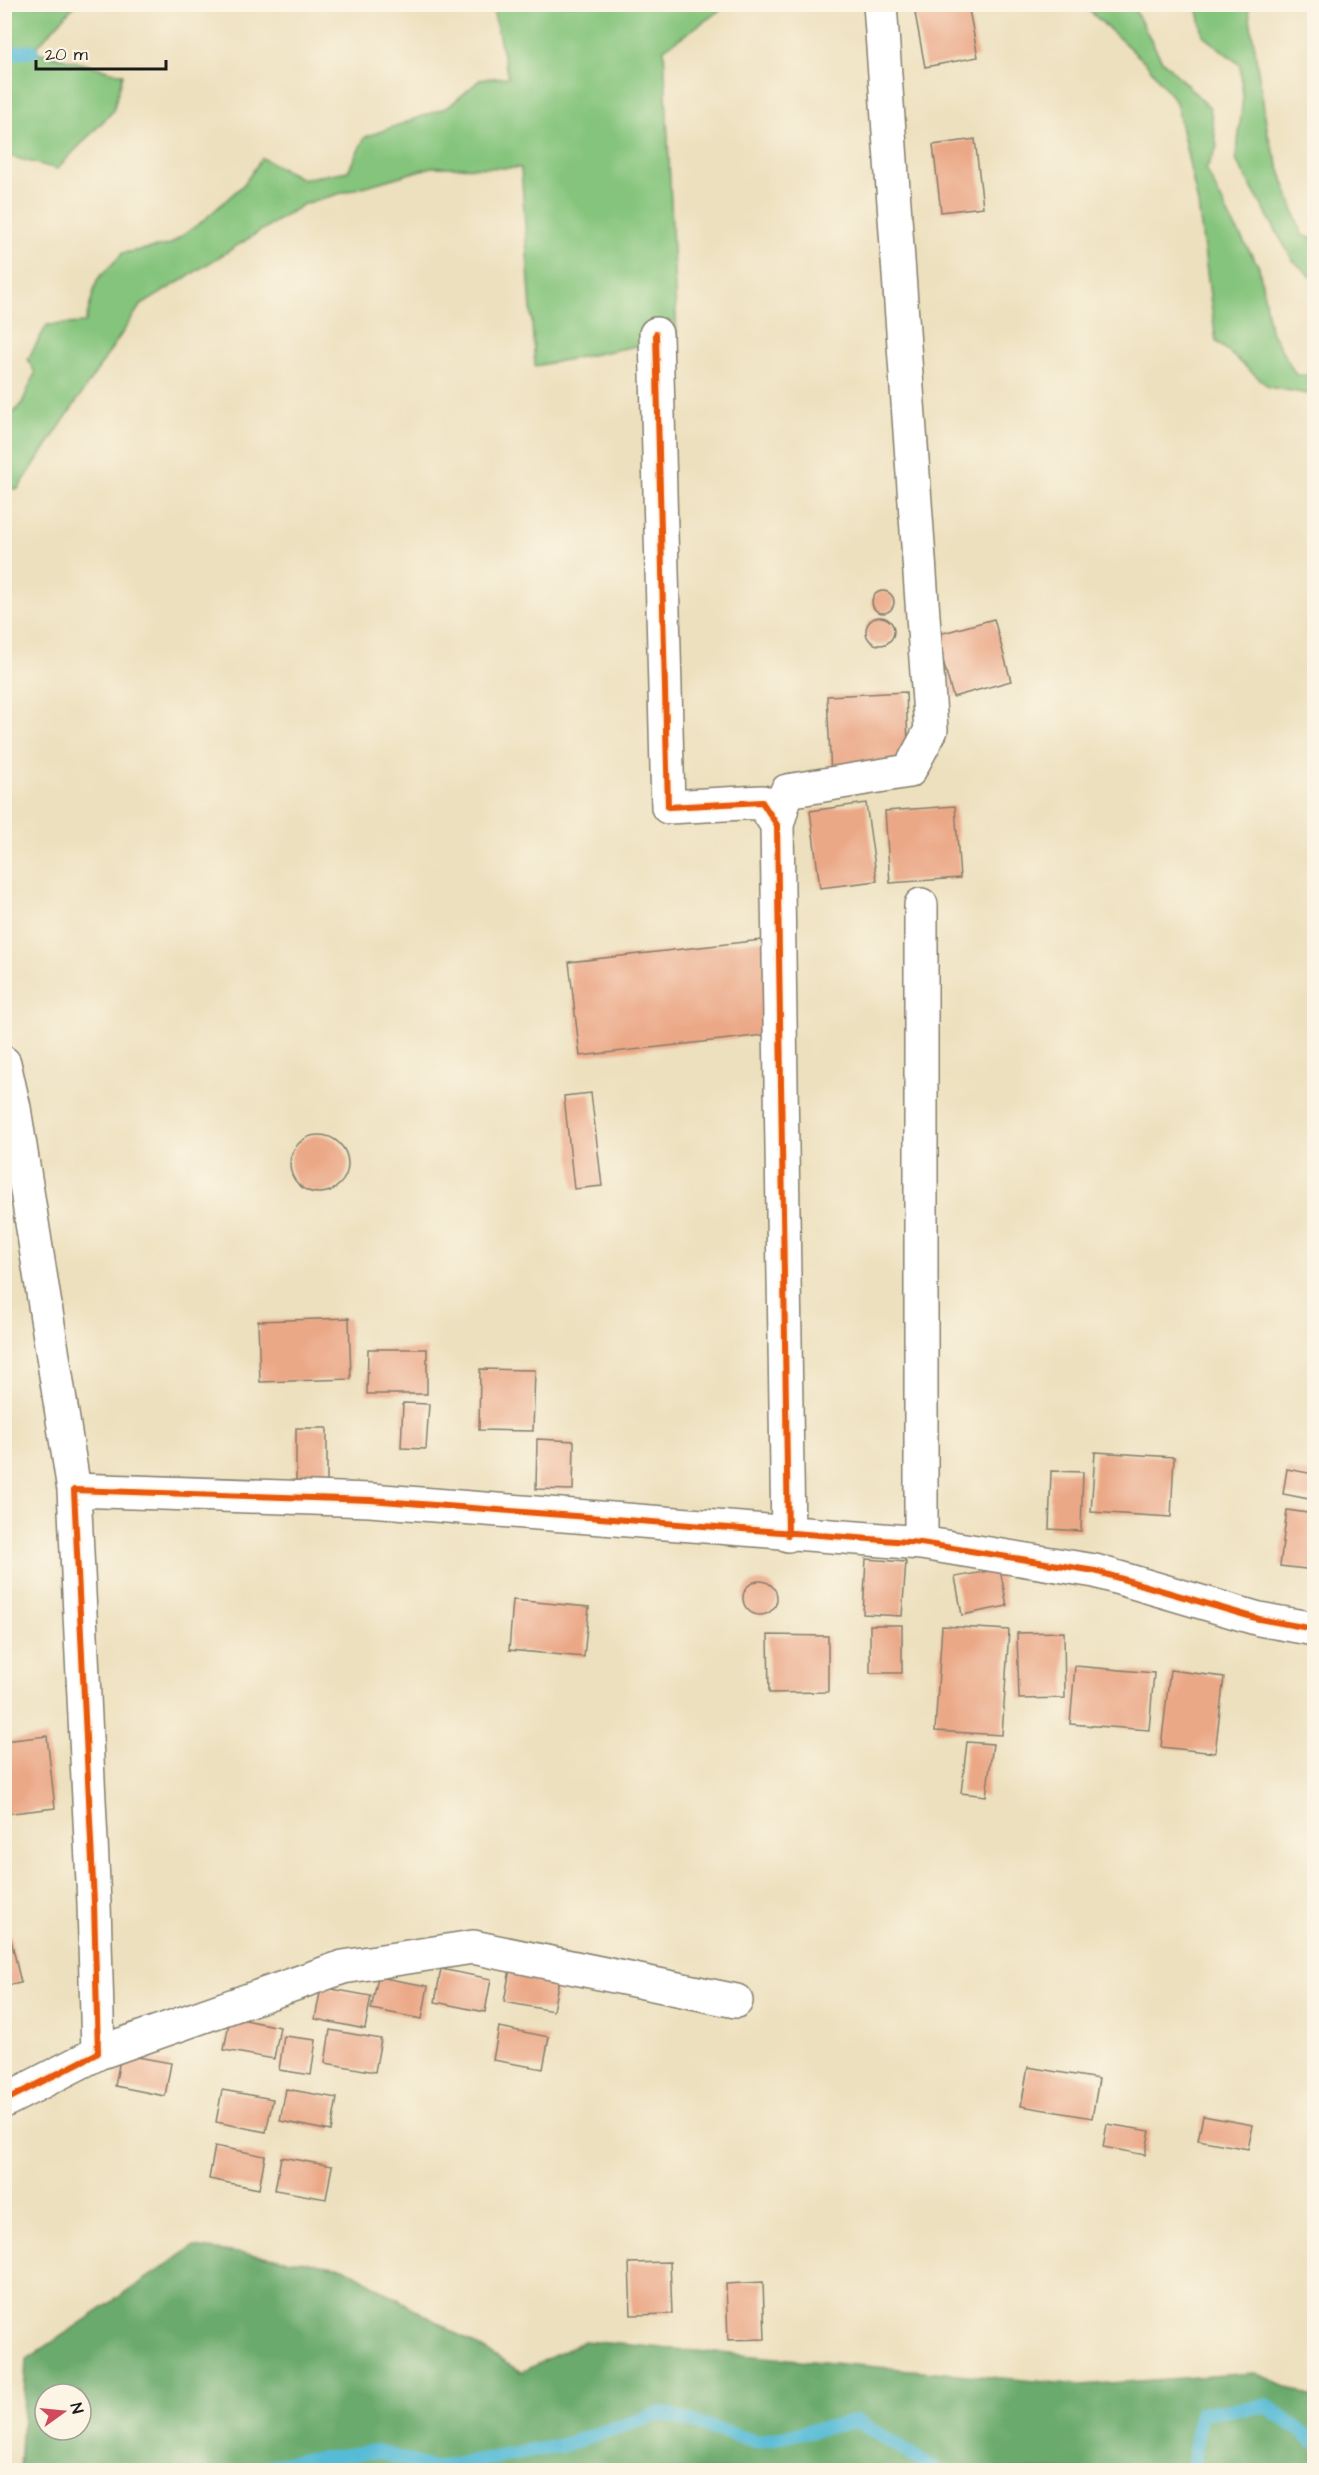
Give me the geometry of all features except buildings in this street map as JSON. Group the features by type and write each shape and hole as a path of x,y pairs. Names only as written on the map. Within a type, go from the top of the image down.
{"street":[{"path":"788,1535 777,825 788,791 909,771 931,730 880,4"},
{"path":"656,334 668,807 762,802 777,825"},
{"path":"921,905 921,1544"},
{"path":"4,1063 14,1108 74,1490 93,1891 98,2053"},
{"path":"74,1490 369,1500 921,1544 1095,1571 1259,1619 1314,1629"},
{"path":"4,2101 98,2053 343,1967 473,1947 736,2001"}],"green space":[{"path":"4,5 75,5 33,51 123,74 113,111 57,169 5,155"},
{"path":"492,5 728,5 664,49 677,338 535,366 521,168 432,167 304,204 140,306 18,489 5,488 5,423 22,403 35,373 28,359 47,325 85,323 97,280 123,253 169,245 204,220 244,184 262,158 302,179 348,171 365,137 448,107 481,79 508,77"},
{"path":"1083,5 1125,5 1135,10 1161,59 1210,108 1217,147 1206,169 1232,222 1259,267 1270,330 1296,375 1314,375 1314,395 1269,387 1216,341 1198,204 1176,102 1147,64"},
{"path":"1197,5 1248,5 1268,135 1302,235 1314,239 1314,280 1292,259 1236,160 1243,97 1240,65 1203,35"},
{"path":"193,2247 344,2267 521,2372 584,2341 1081,2385 1255,2373 1314,2398 1314,2470 20,2470 26,2360"}],"waterway":[{"path":"4,54 32,51"},
{"path":"1193,2470 1200,2413 1267,2406 1314,2441"},
{"path":"263,2470 276,2464 377,2451 433,2469 560,2446 662,2413 757,2442 857,2421 936,2470"}],"cycle path":[{"path":"656,334 668,807 762,802 777,825 788,1535"},
{"path":"4,2101 98,2053 94,1903 74,1490 370,1500 921,1543 1095,1571 1259,1619 1314,1629"}]}
